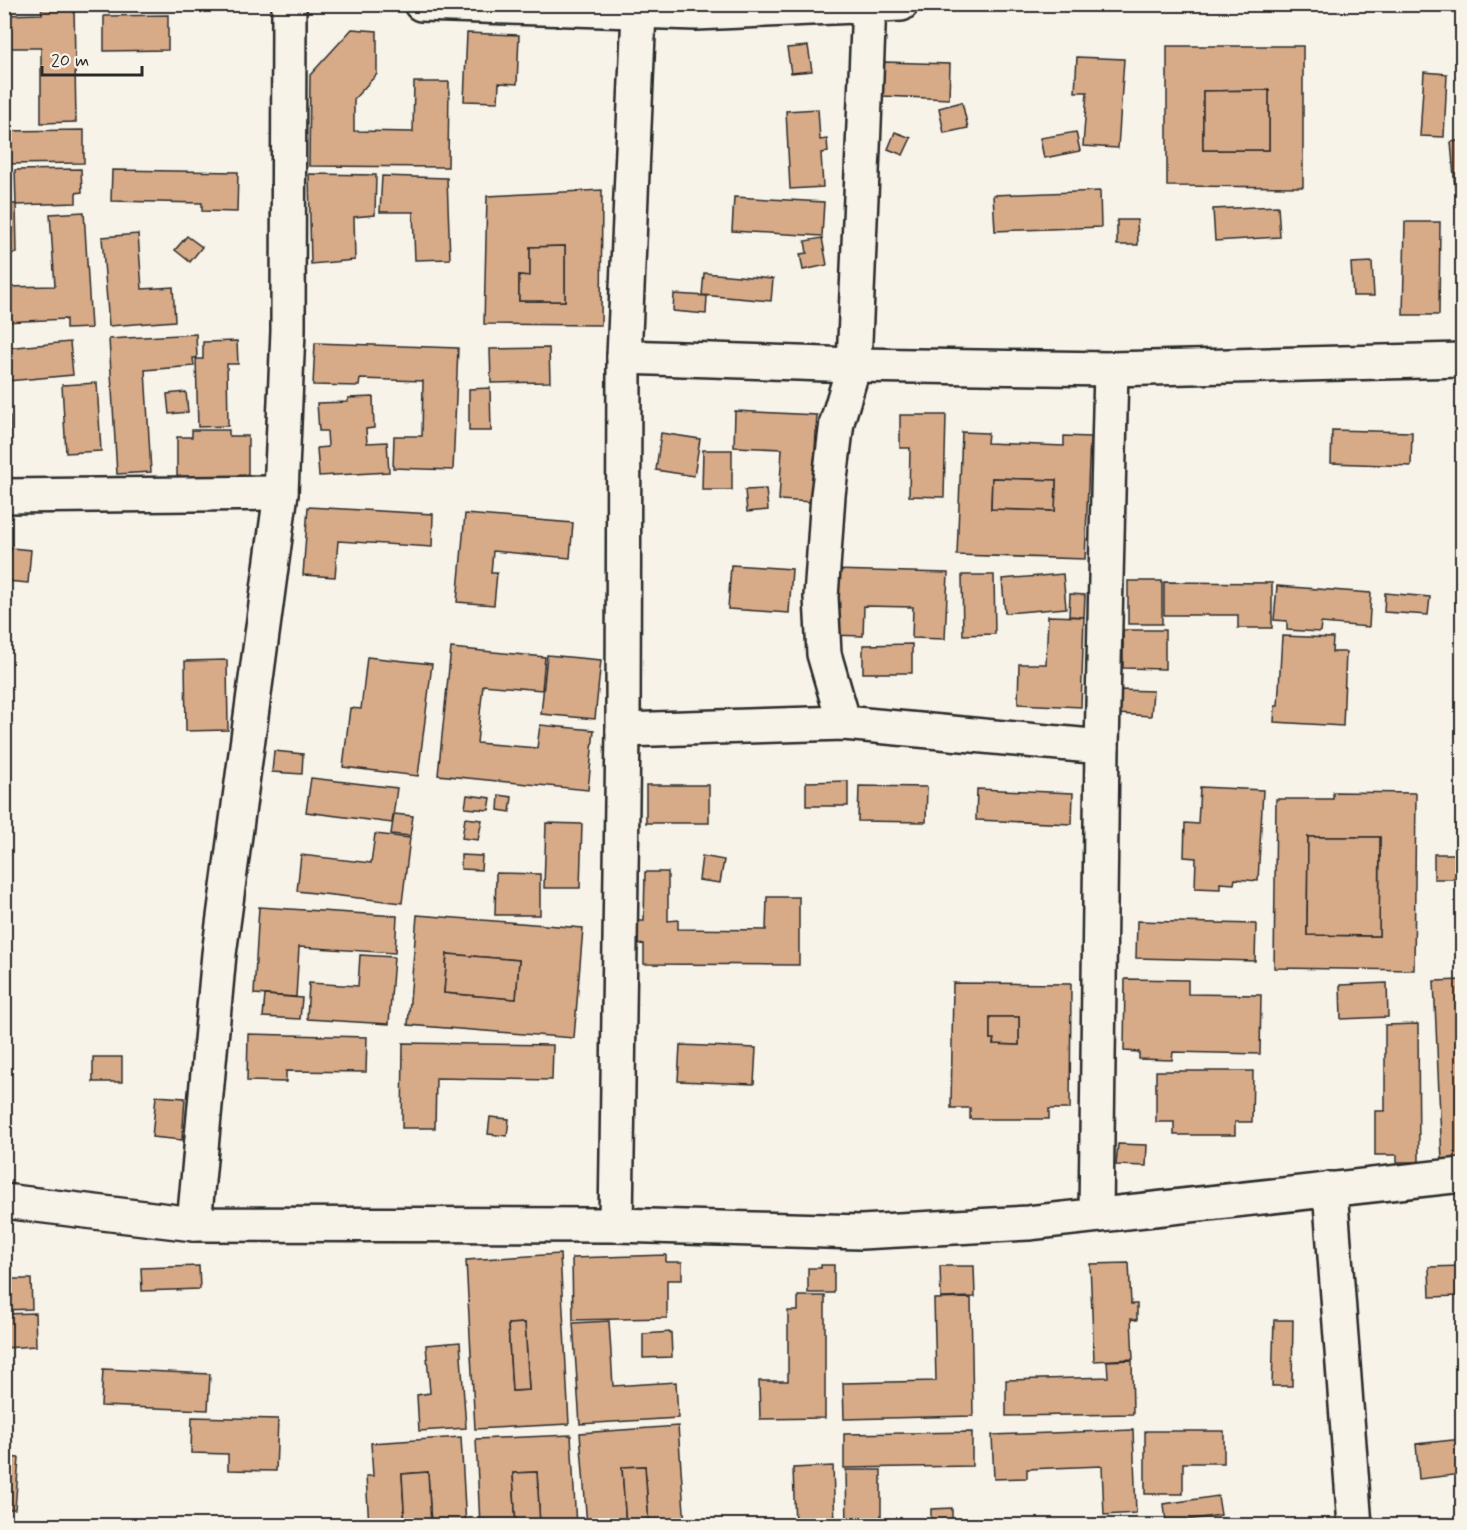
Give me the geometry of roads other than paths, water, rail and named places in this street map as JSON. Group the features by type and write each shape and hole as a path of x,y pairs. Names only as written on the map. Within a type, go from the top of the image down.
{"street":[{"path":"194,1224 219,954 281,493 288,331 289,4"},
{"path":"421,4 639,12 901,4"},
{"path":"844,723 824,654 820,597 828,495 837,422 854,365 869,5"},
{"path":"616,1226 623,730 624,357 639,12"},
{"path":"624,357 854,365 1111,369 1462,360"},
{"path":"1096,1215 1102,747 1111,369"},
{"path":"4,496 281,493"},
{"path":"623,730 844,723 1102,747"},
{"path":"4,1201 194,1224 616,1226 861,1232 1028,1223 1462,1175"},
{"path":"1330,1189 1355,1526"}]}
